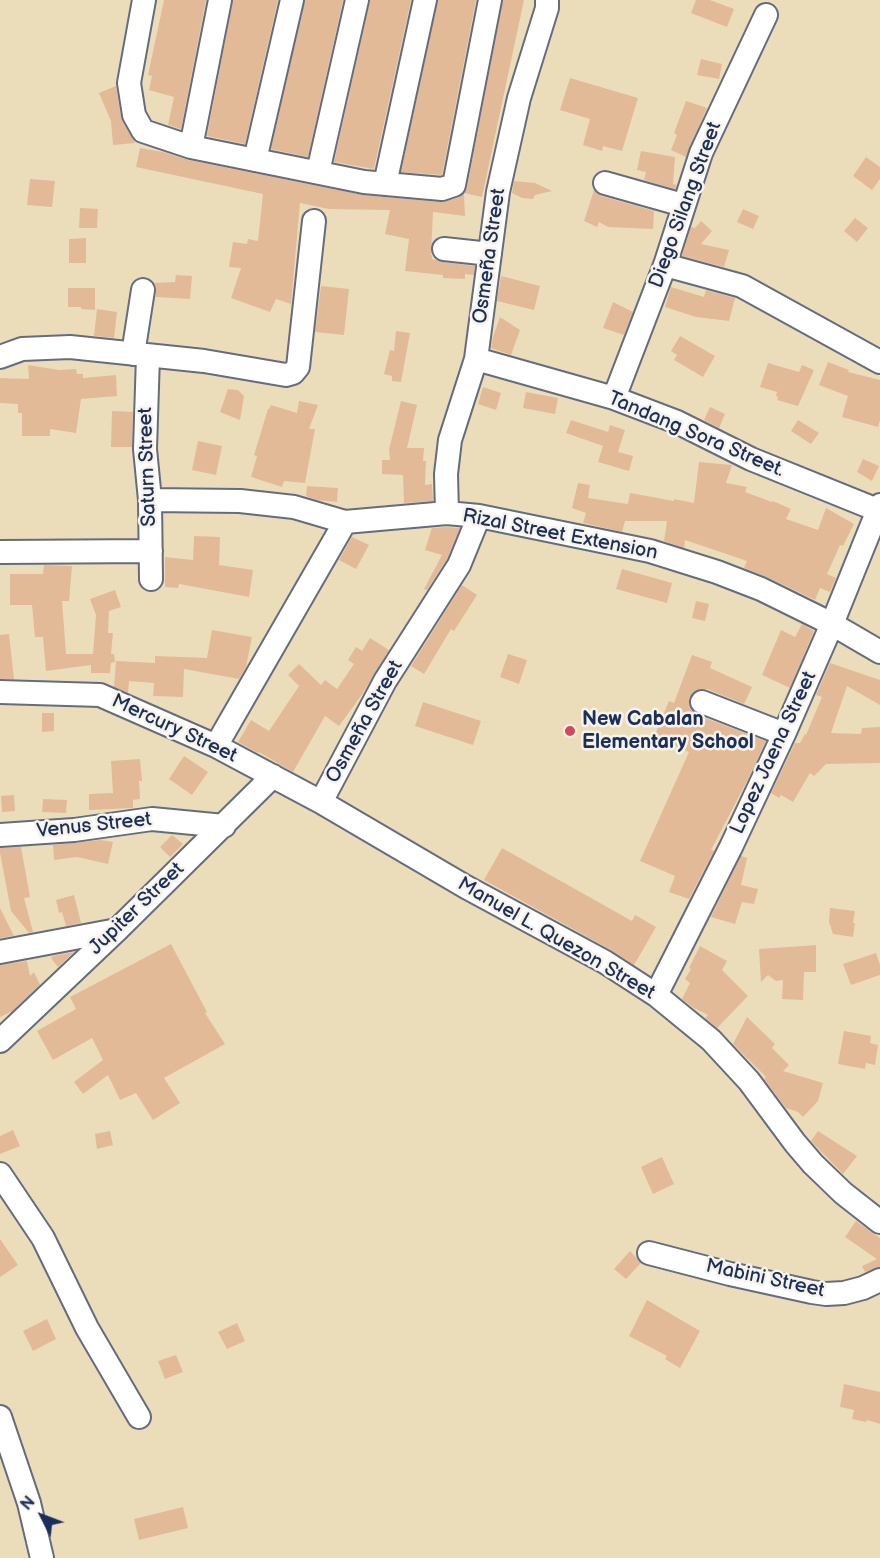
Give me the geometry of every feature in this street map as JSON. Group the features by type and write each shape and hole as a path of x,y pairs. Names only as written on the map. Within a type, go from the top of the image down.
{"street":[{"path":"144,0 129,83 134,115 143,131 191,147 364,182 442,189 454,185 490,0"},
{"path":"191,147 220,0"},
{"path":"255,160 292,0"},
{"path":"318,172 357,0"},
{"path":"385,184 425,0"},
{"name":"Osmeña Street","path":"447,513 446,474 450,440 476,359 498,192 519,98 547,0"},
{"name":"Diego Silang Street","path":"614,398 665,265 701,153 766,15"},
{"path":"605,183 683,205"},
{"path":"0,357 22,349 70,347 204,361 286,375 293,373 298,367 314,221"},
{"path":"444,249 490,254"},
{"path":"665,265 742,286 880,362"},
{"name":"Saturn Street","path":"143,290 141,355 145,449 150,500 151,579"},
{"name":"Tandang Sora Street.","path":"476,359 614,398 677,422 751,459 879,509"},
{"name":"Rizal Street Extension","path":"150,500 240,501 294,507 345,522 447,513 479,516 650,551 717,572 761,589 832,624 880,652"},
{"name":"Lopez Jaena Street","path":"656,995 731,848 784,734 879,509"},
{"name":"Osmeña Street","path":"321,802 385,681 459,565 479,516"},
{"path":"216,746 345,522"},
{"path":"0,552 151,551"},
{"name":"Mercury Street","path":"0,692 100,695 216,746 273,776"},
{"path":"702,702 784,734"},
{"name":"Manuel L. Quezon Street","path":"273,776 466,887 605,962 656,995 711,1040 749,1080 813,1164 843,1193 880,1222"},
{"name":"Jupiter Street","path":"0,1041 117,930 273,776"},
{"name":"Venus Street","path":"0,835 74,830 152,819 224,826"},
{"path":"0,952 117,930"},
{"path":"0,1174 43,1238 87,1328 139,1417"},
{"name":"Mabini Street","path":"649,1253 730,1274 819,1293 844,1293 880,1280"},
{"path":"0,1417 29,1503 42,1558"}],"building":[{"path":"164,0 206,0 181,129 168,125 174,97 149,90 152,76 148,75"},
{"path":"233,0 278,0 245,144 207,136"},
{"path":"305,0 343,0 308,157 271,149"},
{"path":"370,0 411,0 374,169 334,162"},
{"path":"438,0 476,0 442,175 401,172"},
{"path":"503,0 524,0 482,197 464,193 467,188"},
{"path":"696,0 710,0 734,9 727,27 691,13"},
{"path":"701,59 722,64 719,79 697,75"},
{"path":"570,78 638,98 622,151 603,146 602,151 583,145 590,119 560,110"},
{"path":"116,86 121,117 135,143 113,145 111,121 99,93"},
{"path":"686,101 707,108 686,157 671,150 677,135 674,133"},
{"path":"140,148 188,160 363,195 441,202 458,198 464,194 465,216 433,212 431,255 432,259 443,262 475,266 474,275 465,274 465,279 443,278 443,275 405,271 409,239 385,234 390,210 329,209 300,203 291,304 276,299 270,312 231,298 241,268 229,267 233,242 247,244 248,239 258,241 263,194 136,167"},
{"path":"641,151 675,157 673,184 677,185 675,189 644,180 646,172 637,170"},
{"path":"866,157 880,167 880,179 872,190 853,176"},
{"path":"30,179 55,181 52,207 27,205"},
{"path":"514,181 535,183 552,191 535,195 533,199 522,198 512,193"},
{"path":"594,190 601,196 654,211 653,229 608,227 599,222 597,227 584,221"},
{"path":"80,208 98,209 97,228 79,228"},
{"path":"743,209 759,216 753,229 737,222"},
{"path":"855,218 868,228 857,242 844,231"},
{"path":"701,221 712,231 701,244 729,250 724,267 682,256 691,227 695,228"},
{"path":"86,238 86,263 69,263 69,239"},
{"path":"176,275 192,276 190,299 156,297 154,283 175,282"},
{"path":"501,276 540,286 534,310 497,301"},
{"path":"321,286 349,289 344,335 315,332"},
{"path":"671,287 704,297 706,290 735,298 729,321 696,317 665,307"},
{"path":"68,288 95,288 95,310 68,307"},
{"path":"613,302 633,312 624,335 603,328"},
{"path":"97,309 117,312 114,338 94,336"},
{"path":"500,317 520,330 511,355 491,348"},
{"path":"396,331 410,333 401,382 392,381 392,376 384,374 390,350 394,351"},
{"path":"680,336 715,356 703,377 674,360 677,355 671,351"},
{"path":"828,362 849,370 848,372 880,380 878,427 842,417 848,396 819,385"},
{"path":"768,363 799,372 802,365 814,370 798,406 777,400 777,392 760,387"},
{"path":"28,365 59,370 76,369 77,374 83,374 83,378 116,375 117,396 81,399 76,433 50,429 50,436 22,436 22,413 18,413 18,404 0,403 0,378 29,379"},
{"path":"483,387 501,393 496,410 478,404"},
{"path":"228,389 238,390 244,396 240,420 220,412"},
{"path":"526,392 558,398 555,414 523,408"},
{"path":"299,401 318,405 309,429 315,429 305,483 284,481 282,487 251,477 257,456 254,455 268,409 271,405 297,413"},
{"path":"401,401 417,405 407,448 424,448 425,485 432,484 433,501 404,503 403,475 382,474 382,460 390,460 389,450"},
{"path":"710,407 725,414 719,428 704,420"},
{"path":"112,411 133,412 132,447 111,447"},
{"path":"571,420 608,432 610,425 625,430 618,452 633,456 629,471 598,462 603,446 566,433"},
{"path":"798,420 819,433 811,444 791,431"},
{"path":"198,441 222,446 216,475 192,470"},
{"path":"863,459 879,466 872,481 857,472"},
{"path":"699,462 732,465 726,483 747,487 745,492 791,509 786,519 818,530 826,508 854,524 843,546 840,545 827,574 836,578 830,592 820,588 815,600 744,568 747,561 685,540 684,548 664,541 667,521 625,521 622,532 583,523 586,513 572,508 578,483 590,485 588,498 628,504 630,493 694,503"},
{"path":"307,486 338,488 337,502 316,500 306,496"},
{"path":"432,528 460,528 447,559 427,590 424,589 442,555 425,550"},
{"path":"194,536 220,537 219,565 253,570 249,597 179,584 178,588 165,587 165,557 193,560"},
{"path":"352,537 369,545 356,569 339,560"},
{"path":"44,565 72,566 69,601 62,601 66,654 93,654 96,615 90,599 115,590 121,607 109,611 108,633 113,633 111,654 114,654 115,662 111,663 110,673 91,673 91,665 46,671 43,637 35,637 32,605 10,605 10,574 43,574"},
{"path":"622,569 672,583 667,603 616,589"},
{"path":"462,585 477,595 454,631 451,629 424,674 411,666"},
{"path":"696,601 709,604 705,621 692,618"},
{"path":"802,624 814,631 790,688 762,675 781,630 795,637"},
{"path":"212,630 252,637 246,667 239,679 184,669 183,697 153,696 154,683 129,681 128,693 114,687 116,661 155,663 155,656 207,658"},
{"path":"9,634 14,679 0,679 0,635"},
{"path":"370,638 389,650 363,693 339,726 325,716 293,772 238,742 251,720 269,731 299,686 288,675 299,664 321,685 325,680 337,689 354,664 348,660 356,647 362,651"},
{"path":"508,654 527,660 519,684 500,677"},
{"path":"692,655 712,662 710,668 752,687 744,704 707,689 699,689 689,698 692,711 697,715 766,741 689,899 669,892 675,876 640,861 689,752 654,737 669,701 674,703"},
{"path":"830,663 880,680 880,705 847,686 831,733 861,734 862,728 880,727 880,763 826,764 814,776 810,773 793,802 781,795 779,798 771,793 795,743 800,743 806,735 822,697 816,695"},
{"path":"423,702 481,721 473,745 415,726"},
{"path":"42,713 54,713 54,731 42,732"},
{"path":"184,756 208,772 192,795 169,779"},
{"path":"140,759 142,781 139,781 140,799 133,800 133,808 89,810 89,794 113,793 111,761"},
{"path":"14,795 15,811 2,812 1,796"},
{"path":"43,799 67,800 66,813 42,812"},
{"path":"172,835 183,844 170,857 160,847"},
{"path":"101,840 113,842 108,864 77,857 54,860 53,845"},
{"path":"21,847 30,897 24,898 33,932 29,933 11,911 0,853 0,848"},
{"path":"502,848 632,921 635,915 656,927 634,965 484,880"},
{"path":"741,856 747,858 741,885 758,889 754,904 742,902 735,924 711,917"},
{"path":"74,895 81,923 66,926 62,912 59,913 56,900"},
{"path":"0,908 14,936 0,938"},
{"path":"830,908 855,911 853,937 833,934 829,922"},
{"path":"171,944 207,1012 205,1013 225,1044 164,1078 180,1103 153,1120 136,1093 120,1100 108,1075 83,1094 74,1082 103,1060 92,1038 53,1060 37,1031 76,1009 70,997"},
{"path":"816,945 816,972 804,972 803,1000 782,999 783,980 776,981 768,975 761,982 759,949"},
{"path":"700,946 727,961 722,970 748,996 717,1028 705,1018 708,1015 682,999 690,983 685,979"},
{"path":"74,952 58,967 51,958 53,956"},
{"path":"876,953 880,975 851,985 843,964"},
{"path":"27,961 30,976 34,972 40,985 13,1011 0,1017 0,965"},
{"path":"747,1017 775,1044 772,1048 789,1065 783,1071 823,1083 818,1101 803,1117 798,1112 786,1108 764,1079 766,1077 733,1044"},
{"path":"844,1031 871,1036 870,1043 878,1045 875,1065 866,1063 865,1069 838,1064"},
{"path":"13,1130 20,1146 0,1154 0,1136"},
{"path":"110,1131 113,1145 97,1149 95,1134"},
{"path":"818,1131 857,1156 843,1174 811,1141"},
{"path":"662,1157 674,1184 653,1194 641,1167"},
{"path":"856,1221 880,1238 880,1267 865,1272 862,1266 877,1259 845,1237"},
{"path":"0,1239 18,1265 0,1277"},
{"path":"630,1251 641,1263 626,1279 614,1269"},
{"path":"647,1300 700,1331 680,1368 665,1359 667,1356 629,1336"},
{"path":"47,1319 56,1339 33,1351 23,1331"},
{"path":"237,1323 245,1341 227,1349 218,1332"},
{"path":"176,1355 183,1372 165,1379 158,1361"},
{"path":"844,1384 880,1392 880,1424 852,1419 854,1410 840,1407"},
{"path":"183,1507 188,1528 139,1540 134,1519"}],"place":[{"name":"New Cabalan Elementary School","path":"570,731"}]}
